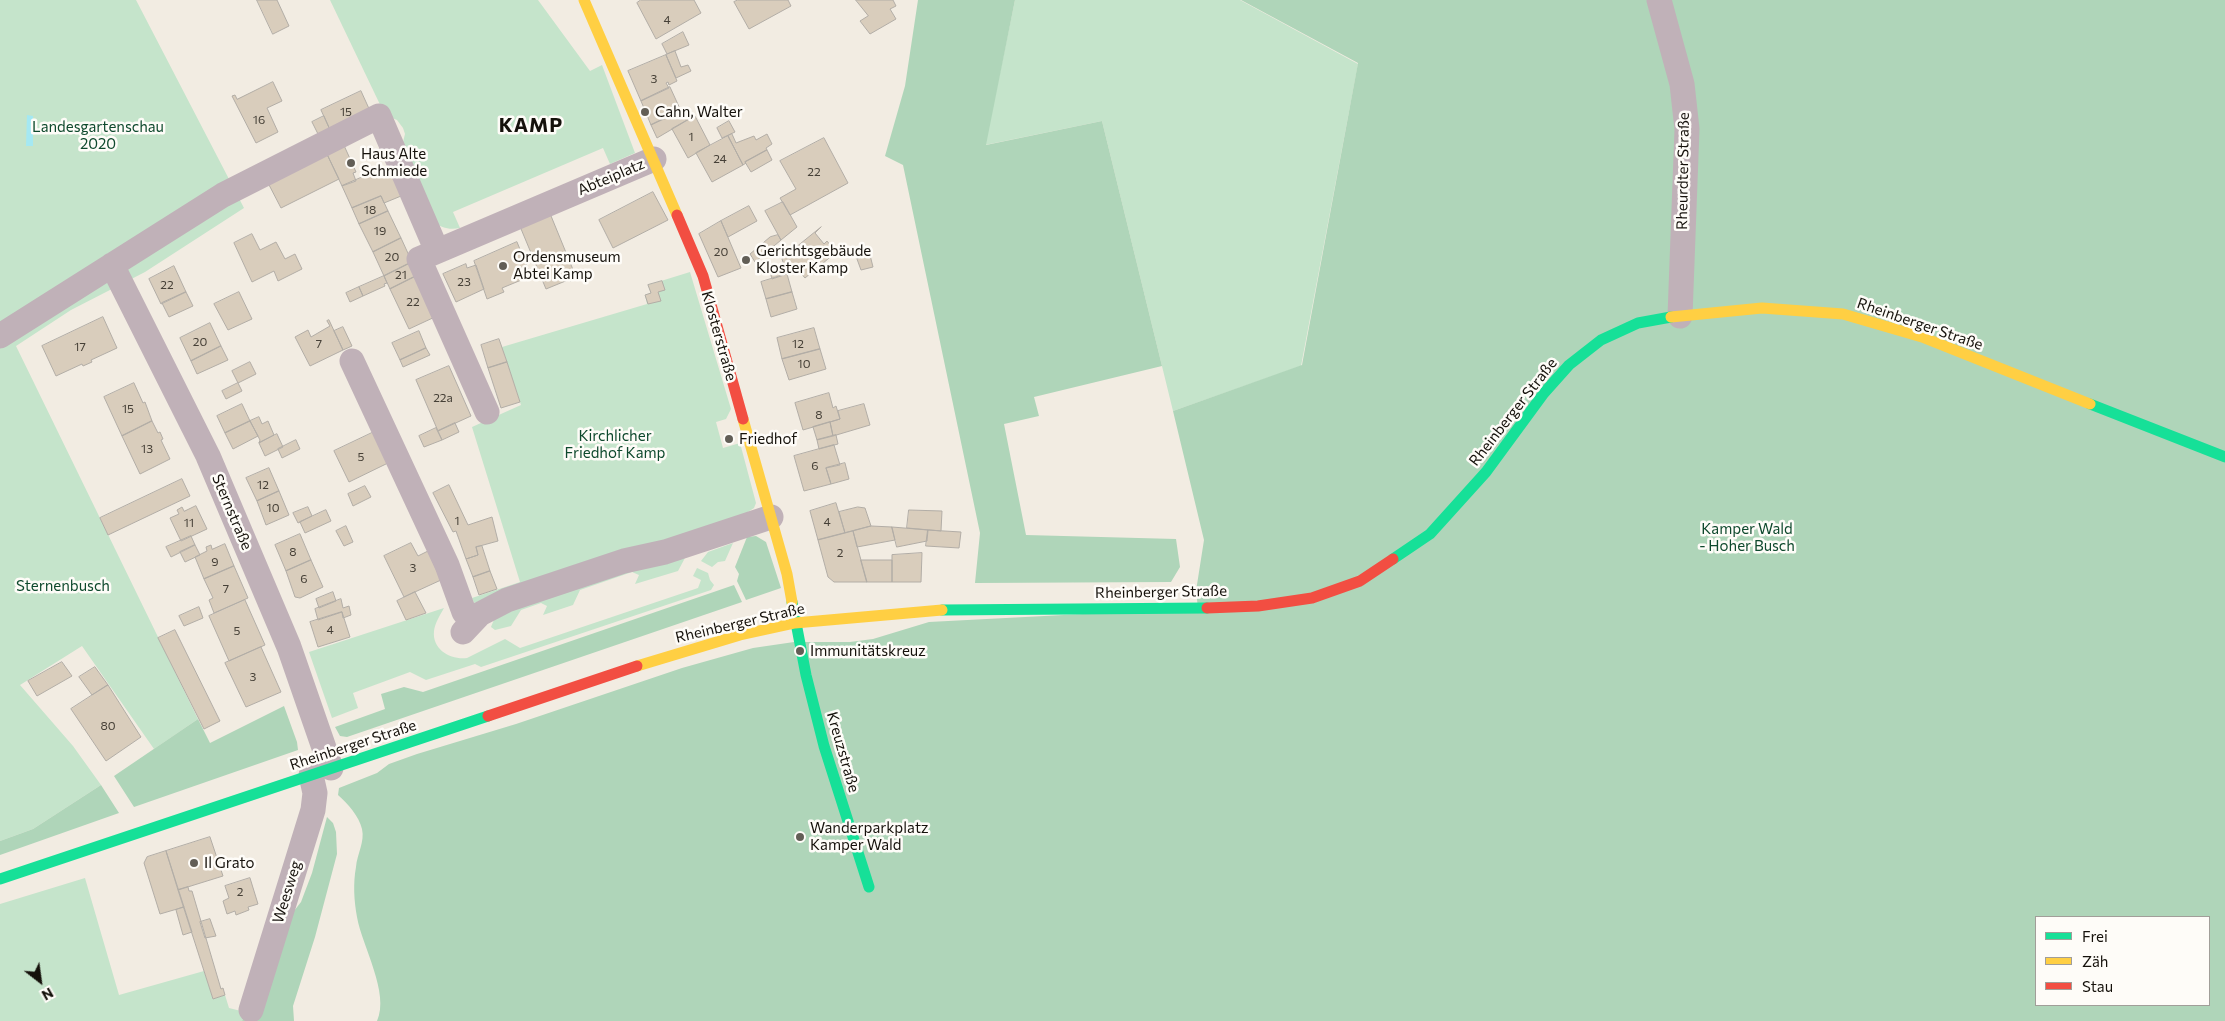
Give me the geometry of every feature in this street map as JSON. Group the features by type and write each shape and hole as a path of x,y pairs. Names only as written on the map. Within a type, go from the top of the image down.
{"main road":[{"name":"Abteiplatz","path":"584,0 654,159"},
{"name":"Klosterstraße","path":"654,159 702,276 787,574 795,623"},
{"name":"Rheinberger Straße","path":"0,879 670,655 795,623 950,609 1258,606 1320,596 1360,581 1430,534 1486,472 1544,393 1569,365 1601,340 1638,323 1680,316 1762,308 1843,314 1922,337 2225,457"},
{"name":"Kreuzstraße","path":"795,623 824,746 870,887"}],"street":[{"name":"Rheurdter Straße","path":"1659,0 1682,84 1686,129 1680,316"},
{"path":"0,336 244,183 379,116 437,252"},
{"name":"Abteiplatz","path":"487,412 419,259 654,159"},
{"name":"Sternstraße","path":"112,265 216,474 289,647 321,771"},
{"path":"352,361 441,551 464,612 467,627 486,610 507,600 624,561 665,552 771,517"},
{"name":"Weesweg","path":"252,1010 313,810 321,771"}],"green space":[{"path":"0,0 136,0 244,208 145,272 71,310 16,346 198,719 154,749 82,646 20,685 73,746 101,785 33,829 0,841"},
{"path":"330,0 538,0 590,71 602,65 635,153 610,164 603,148 453,212 460,228 449,229 439,226 433,222 401,150 405,134 403,128 397,120 385,115"},
{"path":"918,0 1015,0 986,145 1102,121 1162,366 1034,397 1039,416 1004,424 1026,535 1176,539 1180,567 1171,582 975,583 980,533 903,165 885,156 905,86"},
{"path":"1015,0 1240,0 1358,64 1301,366 1173,411 1102,121 985,145"},
{"name":"Kamper Wald - Hoher Busch","path":"1241,0 2225,0 2225,1021 377,1021 380,1010 378,983 357,917 354,886 363,834 353,810 338,795 339,788 377,773 389,764 417,754 516,724 682,668 753,648 794,642 850,642 873,639 929,622 1198,608 1196,591 1204,540 1173,411 1302,365 1358,63"},
{"name":"Kirchlicher Friedhof Kamp","path":"690,272 731,409 726,419 716,422 723,448 740,443 756,503 754,508 742,516 474,603 472,598 520,582 472,427 521,405 502,347 647,304 645,295 651,293 648,285"},
{"path":"756,536 766,542 781,588 746,600 737,581 739,574 735,567 747,537"},
{"path":"733,543 725,561 718,562 712,567 701,561 708,552"},
{"path":"685,558 678,571 635,584 639,575 632,572 580,590 573,605 543,615 547,606 541,603 521,610 511,626 495,630 491,627 495,617 625,568"},
{"path":"697,568 708,573 714,585 711,590 481,667 475,664 426,680 410,672 353,693 358,708 332,718 309,652 444,608 435,625 434,638 439,648 449,655 467,658 505,639 520,648 698,588 701,580 693,576"},
{"path":"734,585 742,602 347,737 340,736 335,727 385,709 381,694 404,687 423,692"},
{"path":"284,706 298,750 134,807 114,776 198,719 210,743"},
{"path":"101,785 119,813 0,855 0,841 33,829"},
{"path":"327,817 333,823 336,832 337,854 315,937 293,1006 294,1021 242,1021 283,925 301,902 312,873"},
{"path":"85,878 119,995 204,971 213,999 225,995 229,1008 245,1012 242,1021 0,1021 0,904"}],"water":[{"path":"27,115 33,116 33,146 26,146"}],"building":[{"path":"257,0 277,0 289,26 273,34"},
{"path":"641,0 694,0 701,13 656,39 637,3"},
{"path":"738,0 788,0 791,6 749,29 734,2"},
{"path":"856,0 893,0 896,6 890,9 896,19 870,34 860,21 868,16"},
{"path":"683,32 689,45 667,54 662,44"},
{"path":"675,51 681,67 688,65 691,71 676,78 666,55"},
{"path":"666,55 677,81 669,85 668,82 666,83 669,88 641,101 628,71"},
{"path":"273,82 282,101 267,108 278,132 256,143 232,96 235,95 237,99"},
{"path":"670,87 681,111 651,125 641,101"},
{"path":"361,91 371,113 331,132 321,110"},
{"path":"686,108 691,118 657,138 651,125"},
{"path":"324,116 331,132 320,138 312,122"},
{"path":"695,116 710,145 688,158 672,129"},
{"path":"729,121 735,132 722,138 717,128"},
{"path":"732,134 736,143 754,136 756,140 767,134 772,144 766,148 767,150 743,165 728,136"},
{"path":"728,136 743,165 712,182 696,153"},
{"path":"824,138 848,183 790,215 780,198 796,189 780,161"},
{"path":"342,141 356,172 353,173 356,181 342,186 325,150"},
{"path":"325,150 339,179 281,208 267,181"},
{"path":"767,150 772,160 751,172 745,162"},
{"path":"393,164 406,194 384,203 381,196 352,208 342,186"},
{"path":"653,192 668,220 613,248 599,220"},
{"path":"381,196 388,211 359,224 352,208"},
{"path":"783,202 797,227 781,240 765,211"},
{"path":"749,206 757,221 728,237 721,221"},
{"path":"388,211 401,238 373,252 359,224"},
{"path":"549,211 576,277 571,279 571,281 568,280 546,289 519,224"},
{"path":"721,221 741,268 718,277 699,234"},
{"path":"821,227 815,233 824,244 827,241 835,251 840,249 805,278 799,271 787,274 782,259"},
{"path":"252,234 260,250 276,242 285,259 295,254 302,269 278,281 274,271 252,282 234,243"},
{"path":"778,235 781,240 755,262 750,254 770,237"},
{"path":"401,238 412,262 384,276 373,252"},
{"path":"517,242 531,276 502,288 504,292 487,299 474,261"},
{"path":"870,255 873,267 861,270 857,259"},
{"path":"412,262 418,275 390,289 384,276"},
{"path":"466,264 467,268 476,265 484,289 456,302 443,274"},
{"path":"784,264 787,274 772,279 769,268"},
{"path":"174,266 186,292 161,304 149,279"},
{"path":"787,274 792,292 766,299 761,282"},
{"path":"418,275 437,316 409,329 390,289"},
{"path":"384,276 387,283 384,284 385,286 363,296 359,287"},
{"path":"662,281 665,290 658,292 661,301 648,304 645,295 651,293 648,285"},
{"path":"359,287 363,296 350,302 346,293"},
{"path":"186,292 193,306 169,317 162,303"},
{"path":"239,292 252,319 228,330 214,304"},
{"path":"792,292 797,309 771,317 766,299"},
{"path":"103,317 117,348 91,360 92,362 83,366 82,364 56,376 42,346"},
{"path":"329,320 343,350 310,366 295,337 308,330 311,337 330,326 327,321"},
{"path":"210,323 221,346 191,361 180,338"},
{"path":"343,327 352,346 343,350 334,331"},
{"path":"814,328 820,349 782,359 777,338"},
{"path":"419,331 426,348 400,360 392,343"},
{"path":"499,339 507,362 488,368 481,345"},
{"path":"221,346 228,360 197,374 191,361"},
{"path":"426,348 430,355 403,367 400,360"},
{"path":"820,349 826,369 789,380 782,359"},
{"path":"250,362 256,374 238,383 232,371"},
{"path":"507,362 520,402 501,408 488,368"},
{"path":"449,366 471,416 438,431 416,380"},
{"path":"134,383 143,403 145,402 152,421 122,436 104,397"},
{"path":"238,383 242,391 226,399 222,391"},
{"path":"829,393 833,408 836,406 840,419 803,430 795,403"},
{"path":"242,404 250,421 225,433 217,416"},
{"path":"864,404 870,425 833,436 830,422 840,419 838,411"},
{"path":"259,417 262,424 268,421 274,435 259,443 260,440 250,421"},
{"path":"152,421 158,433 160,432 163,439 161,440 170,459 140,474 122,436"},
{"path":"250,421 258,436 233,449 225,433"},
{"path":"830,422 833,436 817,440 813,427"},
{"path":"455,423 459,432 442,440 438,431"},
{"path":"436,428 442,440 424,447 419,436"},
{"path":"374,432 388,463 349,482 334,451"},
{"path":"277,434 283,447 265,456 259,443"},
{"path":"836,435 838,444 819,449 817,440"},
{"path":"296,440 300,449 282,458 278,449"},
{"path":"834,445 840,465 826,468 831,484 804,491 794,456"},
{"path":"845,463 849,479 831,484 826,468"},
{"path":"269,468 279,491 257,501 246,478"},
{"path":"182,479 190,496 108,535 100,518"},
{"path":"449,485 468,525 492,517 498,541 476,547 478,555 466,559 456,531 453,532 433,493"},
{"path":"365,486 371,497 353,506 348,494"},
{"path":"279,491 289,515 266,525 257,501"},
{"path":"836,503 845,533 818,540 810,511"},
{"path":"196,506 207,529 181,541 170,518 179,514 177,510 182,507 184,511"},
{"path":"308,507 312,516 298,523 293,513"},
{"path":"858,507 865,508 871,526 845,533 839,512"},
{"path":"326,510 331,521 305,533 300,522"},
{"path":"909,510 942,511 941,531 907,528"},
{"path":"346,526 353,542 344,546 336,531"},
{"path":"871,526 892,527 895,540 857,547 853,531"},
{"path":"892,527 928,530 927,541 897,547"},
{"path":"928,530 961,532 959,548 926,546"},
{"path":"853,531 867,582 834,582 828,577 818,540"},
{"path":"300,534 311,560 286,571 275,545"},
{"path":"191,536 195,545 171,557 166,547"},
{"path":"411,543 418,556 428,551 441,580 404,597 384,556"},
{"path":"225,544 234,566 204,579 195,557 207,551 206,547 211,545 212,549"},
{"path":"195,545 200,555 185,562 180,552"},
{"path":"482,546 490,571 473,577 466,559 478,555 476,547"},
{"path":"922,553 921,582 892,582 892,555"},
{"path":"311,560 323,587 300,598 295,597 286,571"},
{"path":"861,560 892,560 892,582 867,582"},
{"path":"234,566 248,598 214,613 209,600 213,598 204,579"},
{"path":"490,571 497,589 479,595 473,577"},
{"path":"333,592 336,601 319,608 316,599"},
{"path":"415,592 426,613 406,620 397,601"},
{"path":"341,599 343,608 349,606 351,615 343,618 342,612 318,620 315,609"},
{"path":"245,600 265,645 229,661 209,616"},
{"path":"199,607 203,618 184,626 179,616"},
{"path":"342,612 350,637 318,647 310,622"},
{"path":"175,630 220,721 204,729 158,638"},
{"path":"261,647 281,692 246,707 225,663"},
{"path":"62,662 72,676 37,696 28,681"},
{"path":"95,667 108,685 92,695 79,677"},
{"path":"108,685 141,737 106,761 71,709"},
{"name":"Il Grato","path":"210,837 223,876 178,890 166,851"},
{"path":"166,851 184,907 160,914 144,863 147,857"},
{"path":"250,878 258,904 248,907 249,910 236,915 235,911 227,914 223,901 229,898 225,886"},
{"path":"188,887 189,891 192,891 221,989 223,988 225,995 213,999 178,890"},
{"path":"184,907 192,932 183,935 176,910"},
{"path":"210,919 216,936 205,938 200,922"}],"traffic: fast":[{"path":"1393,559 1430,534 1486,472 1544,393 1569,365 1601,340 1638,323 1671,317"},
{"path":"2090,404 2225,457"},
{"path":"792,602 806,675 824,746 869,887"},
{"path":"942,610 1207,608"},
{"path":"0,879 488,716"}],"traffic: slow":[{"path":"584,0 677,215"},
{"path":"1671,317 1762,308 1843,314 1922,337 2090,404"},
{"path":"743,419 787,574 792,602"},
{"path":"637,666 740,635 795,623 942,610"}],"traffic: jam":[{"path":"677,215 703,276 743,419"},
{"path":"1207,608 1258,606 1312,598 1360,581 1393,559"},
{"path":"488,716 637,666"}],"place":[{"name":"Cahn, Walter","path":"645,112"},
{"name":"Haus Alte Schmiede","path":"351,163"},
{"name":"Gerichtsgebäude Kloster Kamp","path":"746,260"},
{"name":"Ordensmuseum Abtei Kamp","path":"503,266"},
{"name":"Friedhof","path":"729,439"},
{"name":"Immunitätskreuz","path":"800,651"},
{"name":"Wanderparkplatz Kamper Wald","path":"800,837"},
{"name":"Il Grato","path":"194,863"}],"district":[{"name":"KAMP","path":"531,125"}],"park label":[{"name":"Landesgartenschau 2020","path":"98,136"},
{"name":"Sternenbusch","path":"63,586"}]}
